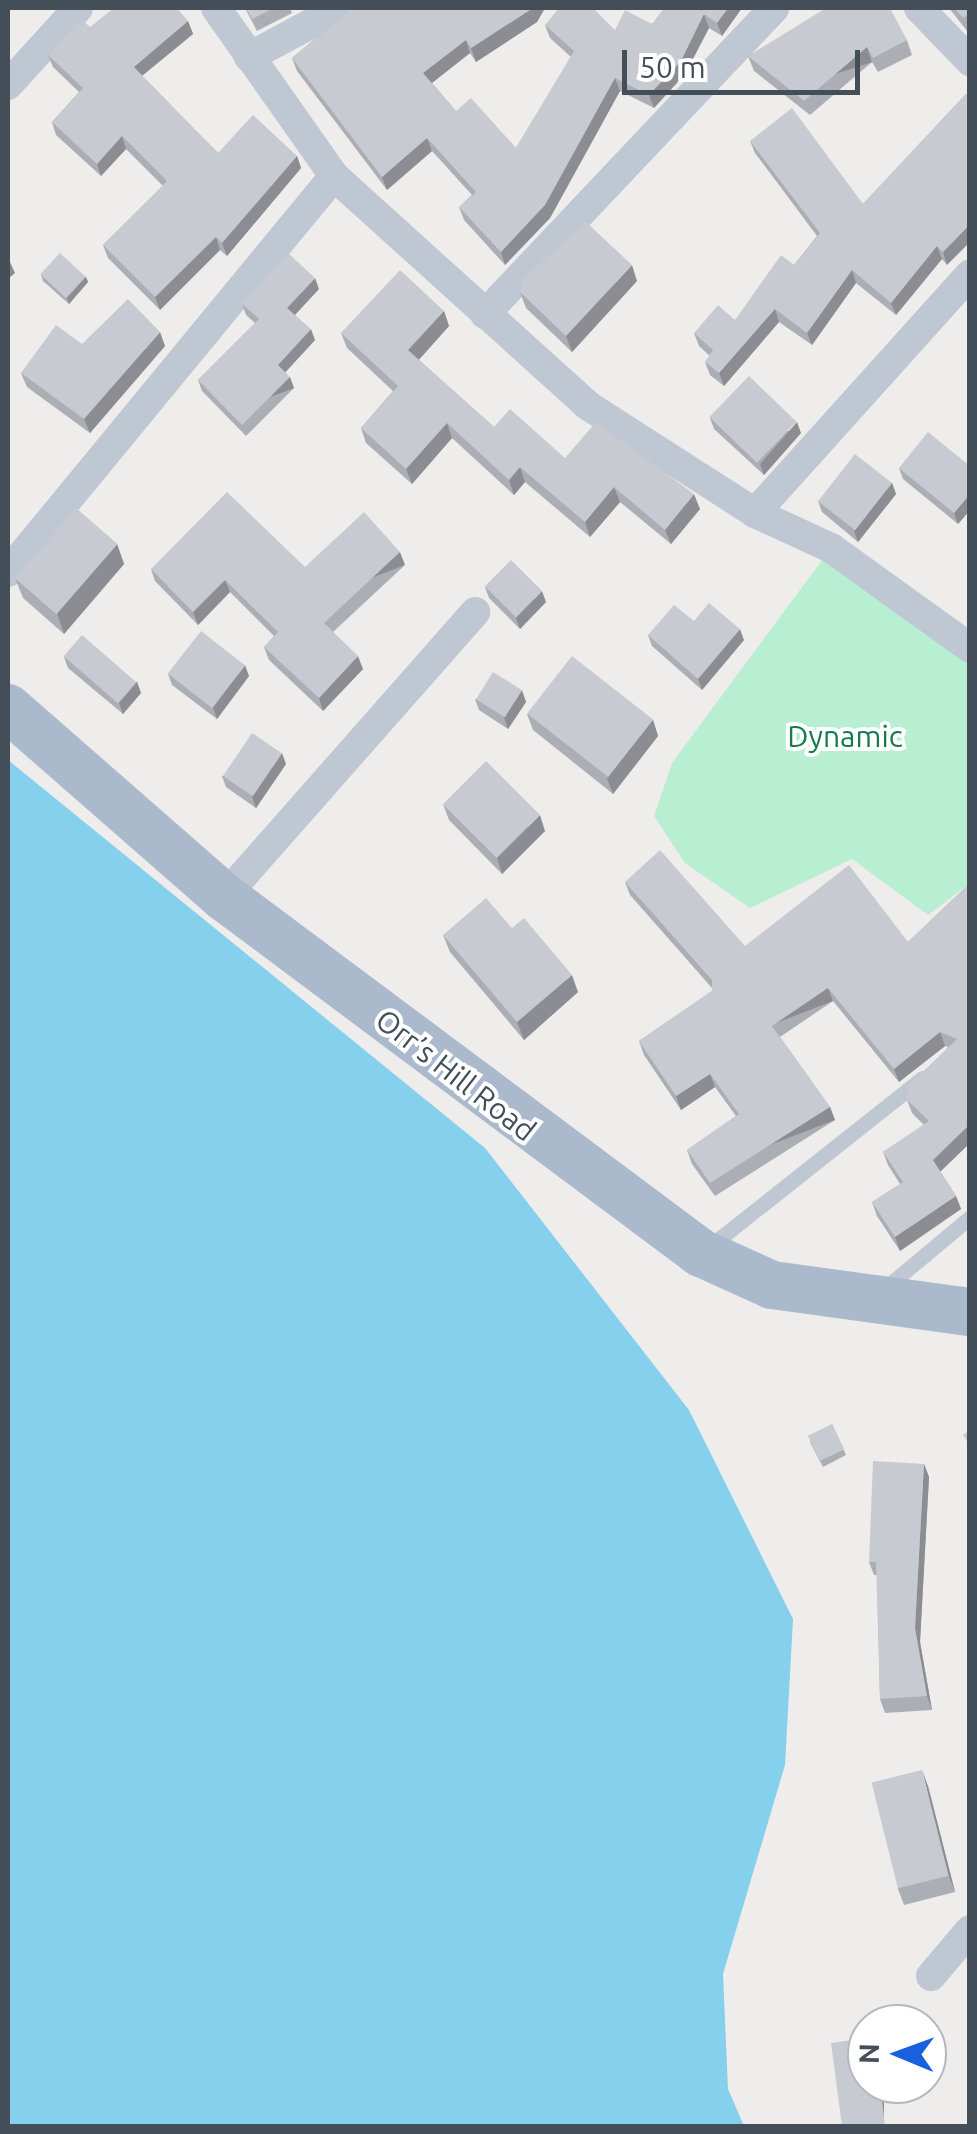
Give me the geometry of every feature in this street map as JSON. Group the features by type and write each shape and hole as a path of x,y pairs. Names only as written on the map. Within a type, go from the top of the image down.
{"main road":[{"name":"Orr’s Hill Road","path":"8,708 224,897 702,1253 772,1285 870,1302 970,1312"}],"street":[{"path":"8,85 78,8"},
{"path":"216,8 334,176 587,405 756,513 831,548 970,648"},
{"path":"249,57 340,8"},
{"path":"485,314 774,8"},
{"path":"919,8 970,61"},
{"path":"8,572 334,176"},
{"path":"756,513 970,274"},
{"path":"224,897 475,612"},
{"path":"931,1976 970,1930"}],"lane":[{"path":"702,1253 936,1067"},
{"path":"870,1302 970,1217"}],"green space":[{"name":"Dynamic","path":"831,548 969,648 969,884 928,915 852,859 750,908 685,863 654,816 672,763"}],"water":[{"path":"8,760 485,1148 689,1410 793,1619 785,1765 723,1974 728,2089 744,2126 8,2126"}],"building":[{"path":"114,8 177,8 188,21 134,67 218,153 253,115 297,156 222,243 216,237 155,297 103,245 167,181 122,136 97,164 52,122 83,88 48,55 81,19 90,27"},
{"path":"246,8 274,8 252,19"},
{"path":"352,8 533,8 471,48 466,40 423,73 456,111 471,98 516,148 574,51 545,25 559,8 593,8 615,30 625,10 652,24 664,8 728,8 717,23 704,14 681,61 649,95 615,78 545,205 501,252 459,207 476,192 427,138 382,177 292,58"},
{"path":"826,8 890,8 907,40 873,58 867,47 804,101 748,56"},
{"path":"954,8 970,8 970,14 963,18"},
{"path":"966,94 970,97 970,224 943,252 937,246 891,303 852,270 807,333 775,309 719,373 705,362 713,350 694,333 718,305 735,320 781,255 794,265 820,233 750,141 792,108 863,204"},
{"path":"586,222 632,265 566,336 520,292 525,277"},
{"path":"60,253 86,277 66,298 40,274"},
{"path":"288,253 315,278 287,308 311,329 278,365 290,377 242,425 198,380 259,319 242,304"},
{"path":"400,270 444,311 408,350 494,427 510,409 565,458 596,422 694,494 665,530 614,487 585,522 520,467 509,480 447,423 406,469 361,428 398,386 341,333"},
{"path":"128,299 160,332 84,419 21,373 56,325 82,344"},
{"path":"749,376 796,422 757,463 709,417"},
{"path":"928,432 970,466 970,494 954,513 899,468"},
{"path":"855,454 892,483 855,530 818,501"},
{"path":"227,492 305,567 364,512 400,552 324,623 358,656 319,698 264,647 278,632 225,580 193,612 151,569"},
{"path":"76,508 118,544 56,614 15,578"},
{"path":"511,560 542,591 516,617 485,586"},
{"path":"709,603 740,629 698,679 648,635 674,605 694,621"},
{"path":"201,631 245,665 212,708 168,674"},
{"path":"82,635 136,682 118,703 64,656"},
{"path":"572,656 653,719 608,777 527,714"},
{"path":"493,672 522,690 505,717 476,699"},
{"path":"252,733 282,753 253,796 223,776"},
{"path":"486,761 540,815 497,858 443,804"},
{"path":"660,850 745,946 849,865 908,942 970,883 970,1124 933,1160 956,1196 895,1237 872,1202 903,1182 883,1152 929,1121 907,1100 908,1086 957,1039 940,1032 894,1069 828,988 772,1026 830,1107 710,1183 687,1150 739,1114 710,1074 676,1096 639,1041 712,991 712,980 625,882"},
{"path":"486,898 512,928 524,918 572,975 517,1022 443,935"},
{"path":"832,1424 844,1449 820,1461 808,1436"},
{"path":"873,1461 924,1464 915,1628 927,1696 880,1699 876,1562 869,1562"},
{"path":"922,1770 948,1876 898,1888 872,1783"},
{"path":"847,2041 847,2104 882,2104 885,2126 842,2126 831,2043"}]}
